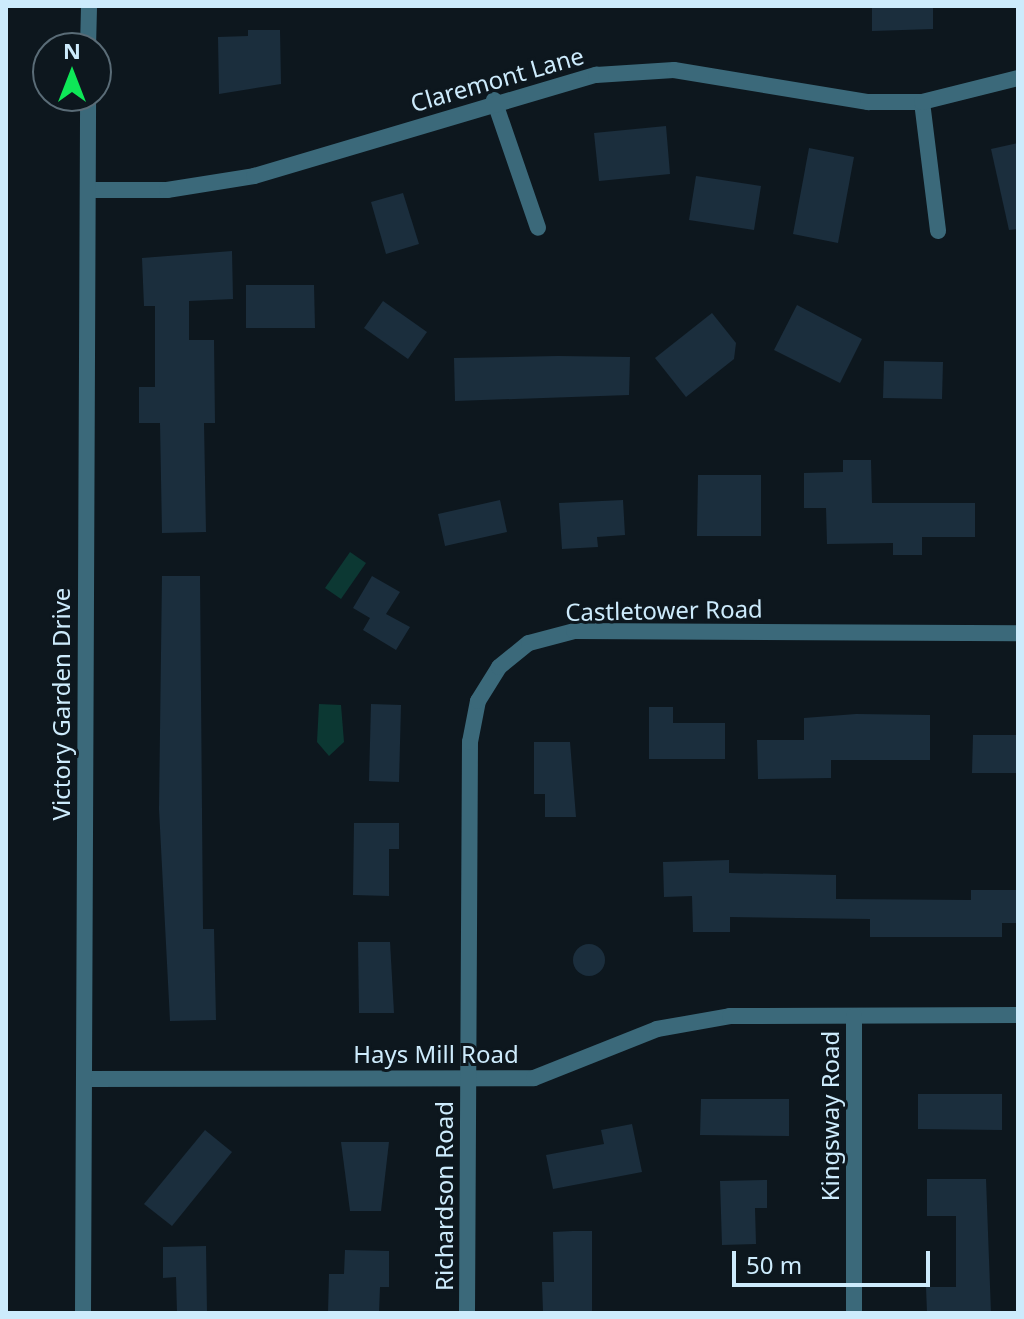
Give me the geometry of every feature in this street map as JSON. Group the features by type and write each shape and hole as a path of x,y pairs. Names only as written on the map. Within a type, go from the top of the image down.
{"street":[{"path":"88,32 89,6"},
{"name":"Claremont Lane","path":"88,190 167,190 254,176 494,100 596,75 674,70 868,102 922,102 1018,78"},
{"path":"494,100 538,228"},
{"path":"922,102 938,231"},
{"name":"Victory Garden Drive","path":"83,1313 88,112"},
{"name":"Castletower Road","path":"468,1079 470,742 478,701 499,667 529,643 574,631 1018,633"},
{"name":"Hays Mill Road","path":"84,1079 534,1078 657,1029 730,1016 1018,1015"},
{"name":"Kingsway Road","path":"854,1016 854,1313"},
{"name":"Richardson Road","path":"467,1313 468,1079"}],"shaded area":[{"path":"350,552 366,563 341,599 325,588"},
{"path":"319,704 341,705 344,742 329,756 317,742"}],"building":[{"path":"872,6 933,6 933,29 872,31"},
{"path":"248,30 280,30 281,84 219,94 218,37 248,36"},
{"path":"666,126 670,174 599,181 594,133"},
{"path":"1018,143 1018,229 1009,230 991,149"},
{"path":"809,148 854,157 838,243 793,234"},
{"path":"696,176 761,186 754,230 689,220"},
{"path":"403,193 419,244 386,254 371,202"},
{"path":"232,251 233,299 189,301 189,340 214,340 215,423 204,423 206,532 162,533 160,423 139,423 139,387 155,387 155,306 144,306 142,258"},
{"path":"246,285 314,285 315,328 246,328"},
{"path":"383,301 427,332 408,359 364,328"},
{"path":"797,305 862,339 840,383 774,350"},
{"path":"712,313 736,343 734,359 686,397 655,358"},
{"path":"630,357 629,395 455,401 454,358"},
{"path":"884,361 943,362 942,399 883,398"},
{"path":"843,460 871,460 872,503 975,503 975,537 922,537 922,555 893,555 893,543 827,544 826,508 804,508 804,473 843,472"},
{"path":"698,475 761,475 761,536 697,536"},
{"path":"500,500 507,532 445,546 438,514"},
{"path":"623,500 625,535 597,537 598,547 562,549 559,503"},
{"path":"162,576 200,576 203,929 214,929 216,1020 170,1021 159,809"},
{"path":"372,576 400,592 386,614 410,627 396,650 363,630 370,618 353,608"},
{"path":"371,704 401,705 399,782 369,781"},
{"path":"649,707 673,707 673,723 725,723 725,759 649,759"},
{"path":"856,714 930,715 930,760 831,760 831,778 758,779 757,740 804,740 804,718"},
{"path":"973,735 1018,735 1018,773 972,773"},
{"path":"534,742 570,742 576,817 545,817 545,794 534,794"},
{"path":"354,823 399,823 399,849 389,849 389,896 353,895"},
{"path":"729,860 729,873 836,875 836,899 971,900 971,890 1018,890 1018,923 1002,923 1002,937 870,937 870,919 730,917 730,932 693,932 692,896 664,897 663,862"},
{"path":"358,942 390,942 394,1013 359,1013"},
{"path":"589,944 600,949 605,960 600,971 589,976 578,971 573,960 578,949"},
{"path":"918,1094 1002,1094 1002,1130 918,1129"},
{"path":"701,1099 789,1099 789,1136 700,1135"},
{"path":"632,1124 642,1172 553,1189 546,1155 604,1144 601,1130"},
{"path":"205,1130 232,1152 172,1226 144,1204"},
{"path":"341,1142 389,1142 381,1211 350,1211"},
{"path":"927,1179 986,1179 991,1313 927,1313 926,1287 956,1287 956,1216 927,1216"},
{"path":"767,1180 767,1208 755,1208 756,1244 722,1245 720,1181"},
{"path":"592,1231 592,1312 543,1312 542,1282 554,1282 553,1232"},
{"path":"206,1246 207,1313 177,1313 176,1277 163,1278 163,1247"},
{"path":"345,1250 389,1251 389,1287 380,1287 379,1313 328,1313 329,1274 344,1274"}]}
